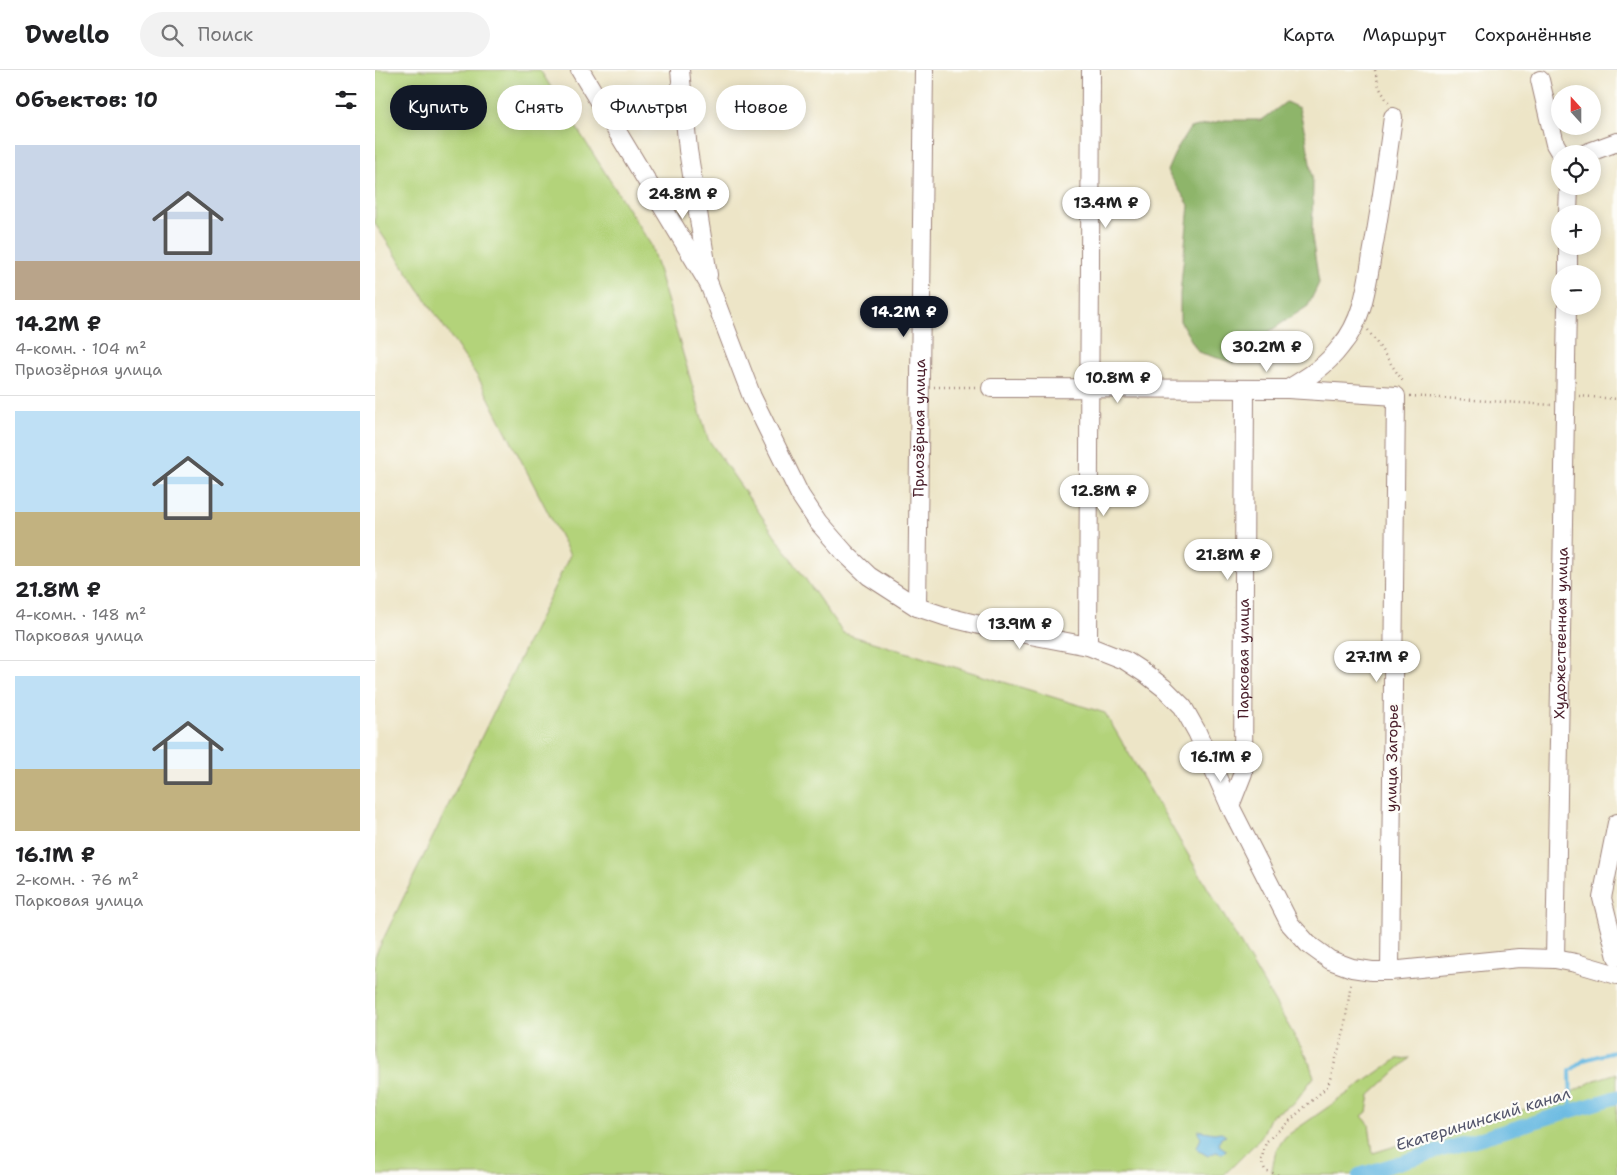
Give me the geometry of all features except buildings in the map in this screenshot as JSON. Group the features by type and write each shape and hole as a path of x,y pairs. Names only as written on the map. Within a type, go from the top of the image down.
{"street":[{"path":"580,70 709,284 752,397 804,502 818,522 845,553 869,576 917,607 947,617 988,627 1088,646 1127,661 1164,688 1183,707 1197,732 1230,806 1290,924 1307,944 1329,960 1352,968 1390,971 1519,958 1555,959 1617,975"},
{"path":"680,70 688,150 709,284"},
{"name":"Приозёрная улица","path":"917,607 924,70"},
{"path":"1088,646 1091,70"},
{"path":"1540,80 1556,145"},
{"path":"1288,389 1319,370 1342,345 1359,317 1381,206 1393,117"},
{"path":"1601,148 1617,142"},
{"name":"Художественная улица","path":"1555,959 1567,315"},
{"path":"991,388 1288,389 1405,396"},
{"name":"Парковая улица","path":"1230,806 1243,773 1245,389"},
{"name":"улица Загорье","path":"1390,971 1405,396"},
{"path":"1617,823 1601,898 1617,958"}],"path":[{"path":"1375,70 1379,87 1389,104 1393,117"},
{"path":"1359,317 1405,396 1566,406 1578,396 1617,399"},
{"path":"920,387 991,388"},
{"path":"1278,1175 1265,1170 1261,1161 1266,1142 1328,1086 1344,1031 1352,968"}],"green space":[{"path":"375,70 540,70 550,85 497,85 497,130 578,130 651,245 708,439 843,633 1105,713 1308,1059 1314,1077 1294,1103 1271,1116 1261,1138 1224,1175 375,1175 375,956 570,555 479,379 375,224"},
{"path":"1286,102 1299,108 1306,137 1313,183 1312,237 1319,283 1308,306 1267,333 1234,363 1198,352 1180,321 1180,294 1189,205 1167,171 1176,150 1190,128 1225,120 1262,120"},
{"path":"1410,1058 1370,1095 1367,1112 1362,1116 1369,1124 1373,1153 1473,1122 1553,1102 1595,1080 1617,1073 1617,1175 1271,1175 1276,1150 1285,1137 1397,1059"}],"water":[{"path":"1198,1130 1214,1133 1220,1132 1226,1136 1221,1138 1219,1145 1226,1150 1222,1154 1216,1152 1208,1156 1199,1151 1197,1147 1201,1138"}],"waterway":[{"path":"1571,1112 1570,1071 1584,1060 1617,1051"},
{"name":"Екатерининский канал","path":"1359,1175 1617,1097"}]}
